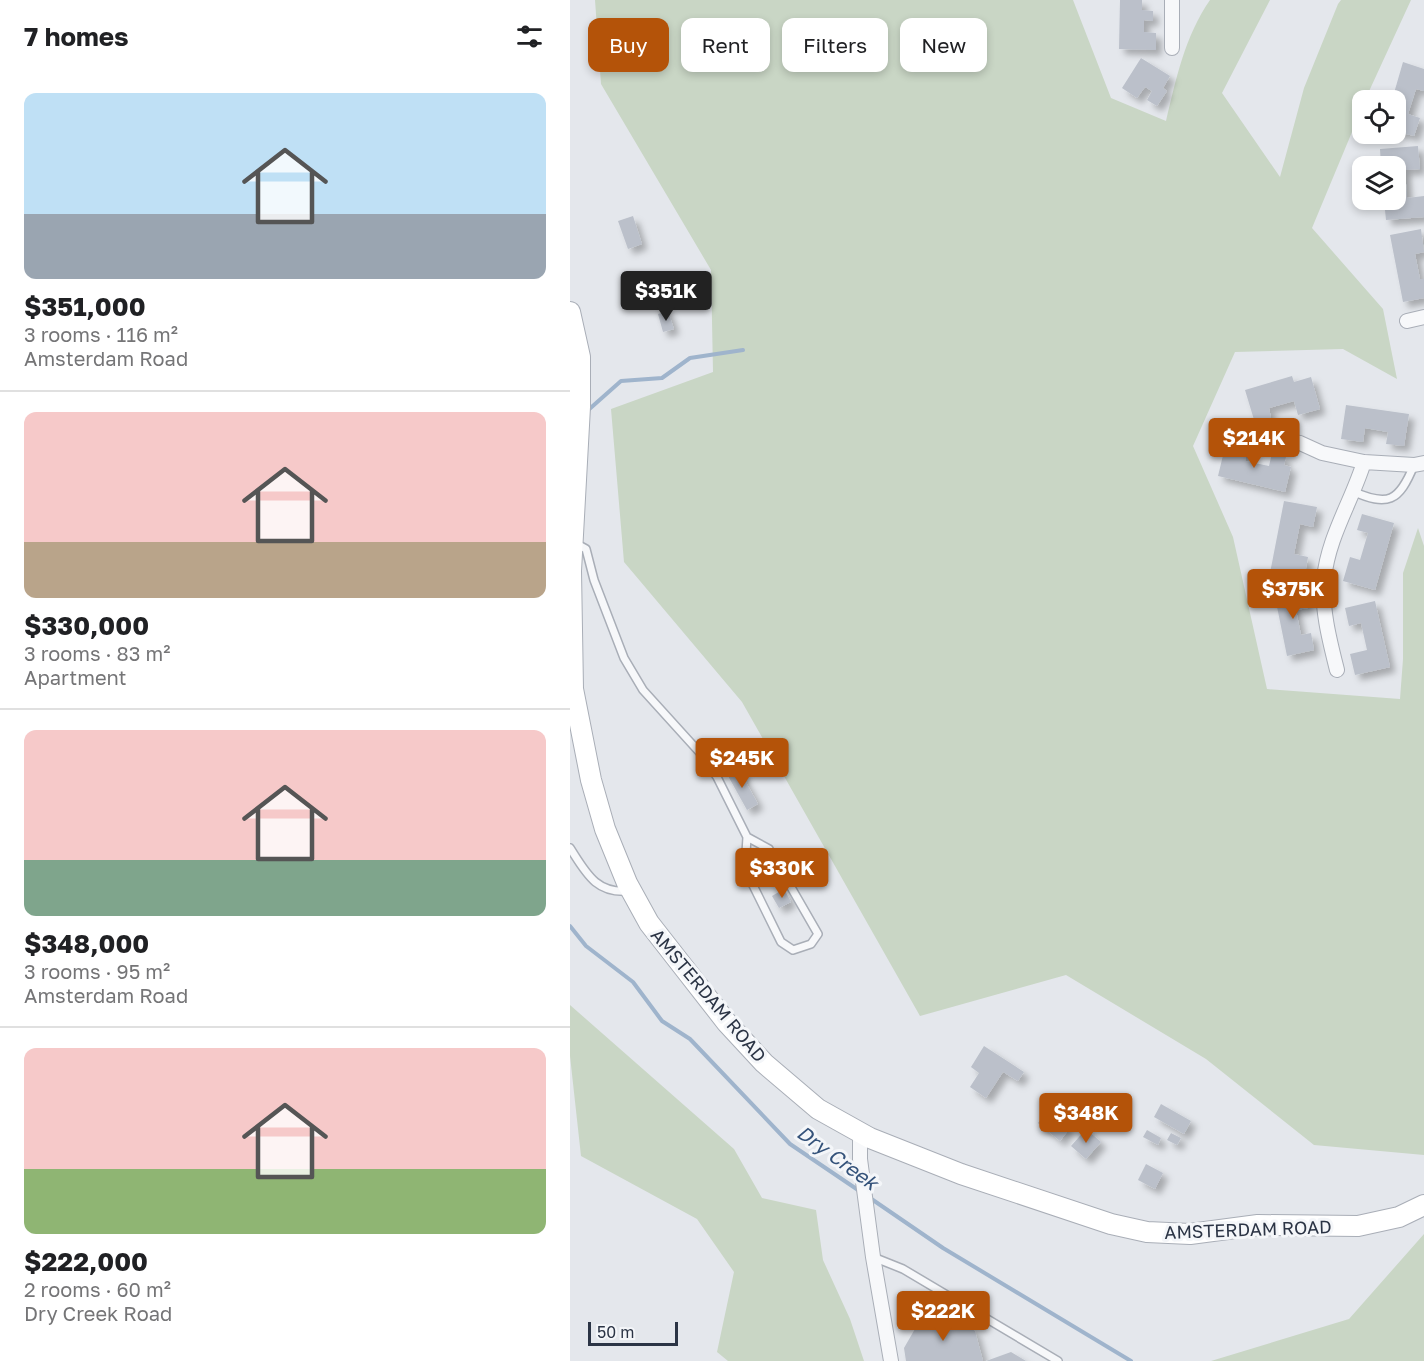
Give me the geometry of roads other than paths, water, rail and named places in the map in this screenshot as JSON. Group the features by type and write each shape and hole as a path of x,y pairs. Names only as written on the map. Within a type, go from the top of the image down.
{"main road":[{"name":"AMSTERDAM ROAD","path":"570,312 580,357 570,638 576,714 605,829 632,891 666,948 727,1023 764,1063 799,1095 860,1133 961,1174 1111,1224 1147,1232 1190,1234 1258,1225 1358,1226 1399,1217 1424,1205"}],"street":[{"path":"1172,0 1172,48"},
{"path":"1407,321 1424,317"},
{"path":"1226,429 1300,443 1322,453 1364,462 1419,464"},
{"path":"1337,670 1331,643 1324,578 1335,531 1364,462"},
{"path":"860,1133 860,1159 873,1257 891,1361"}],"lane":[{"path":"1352,491 1372,500 1383,501 1392,498 1406,486 1419,464"},
{"path":"572,543 580,544 586,549 594,580 624,658 638,682 701,754 717,777 747,837 745,869 781,942 793,950 811,944 818,934 782,869 769,849 747,837"},
{"path":"570,848 586,873 599,886 614,893 632,891"},
{"path":"873,1257 903,1269 1058,1361"}],"waterway":[{"path":"586,412 621,381 662,378 690,358 743,350"},
{"name":"Dry Creek","path":"570,926 586,946 633,982 662,1021 690,1039 790,1144 861,1192"},
{"name":"Dry Creek","path":"870,1198 943,1248 1131,1361"}]}
